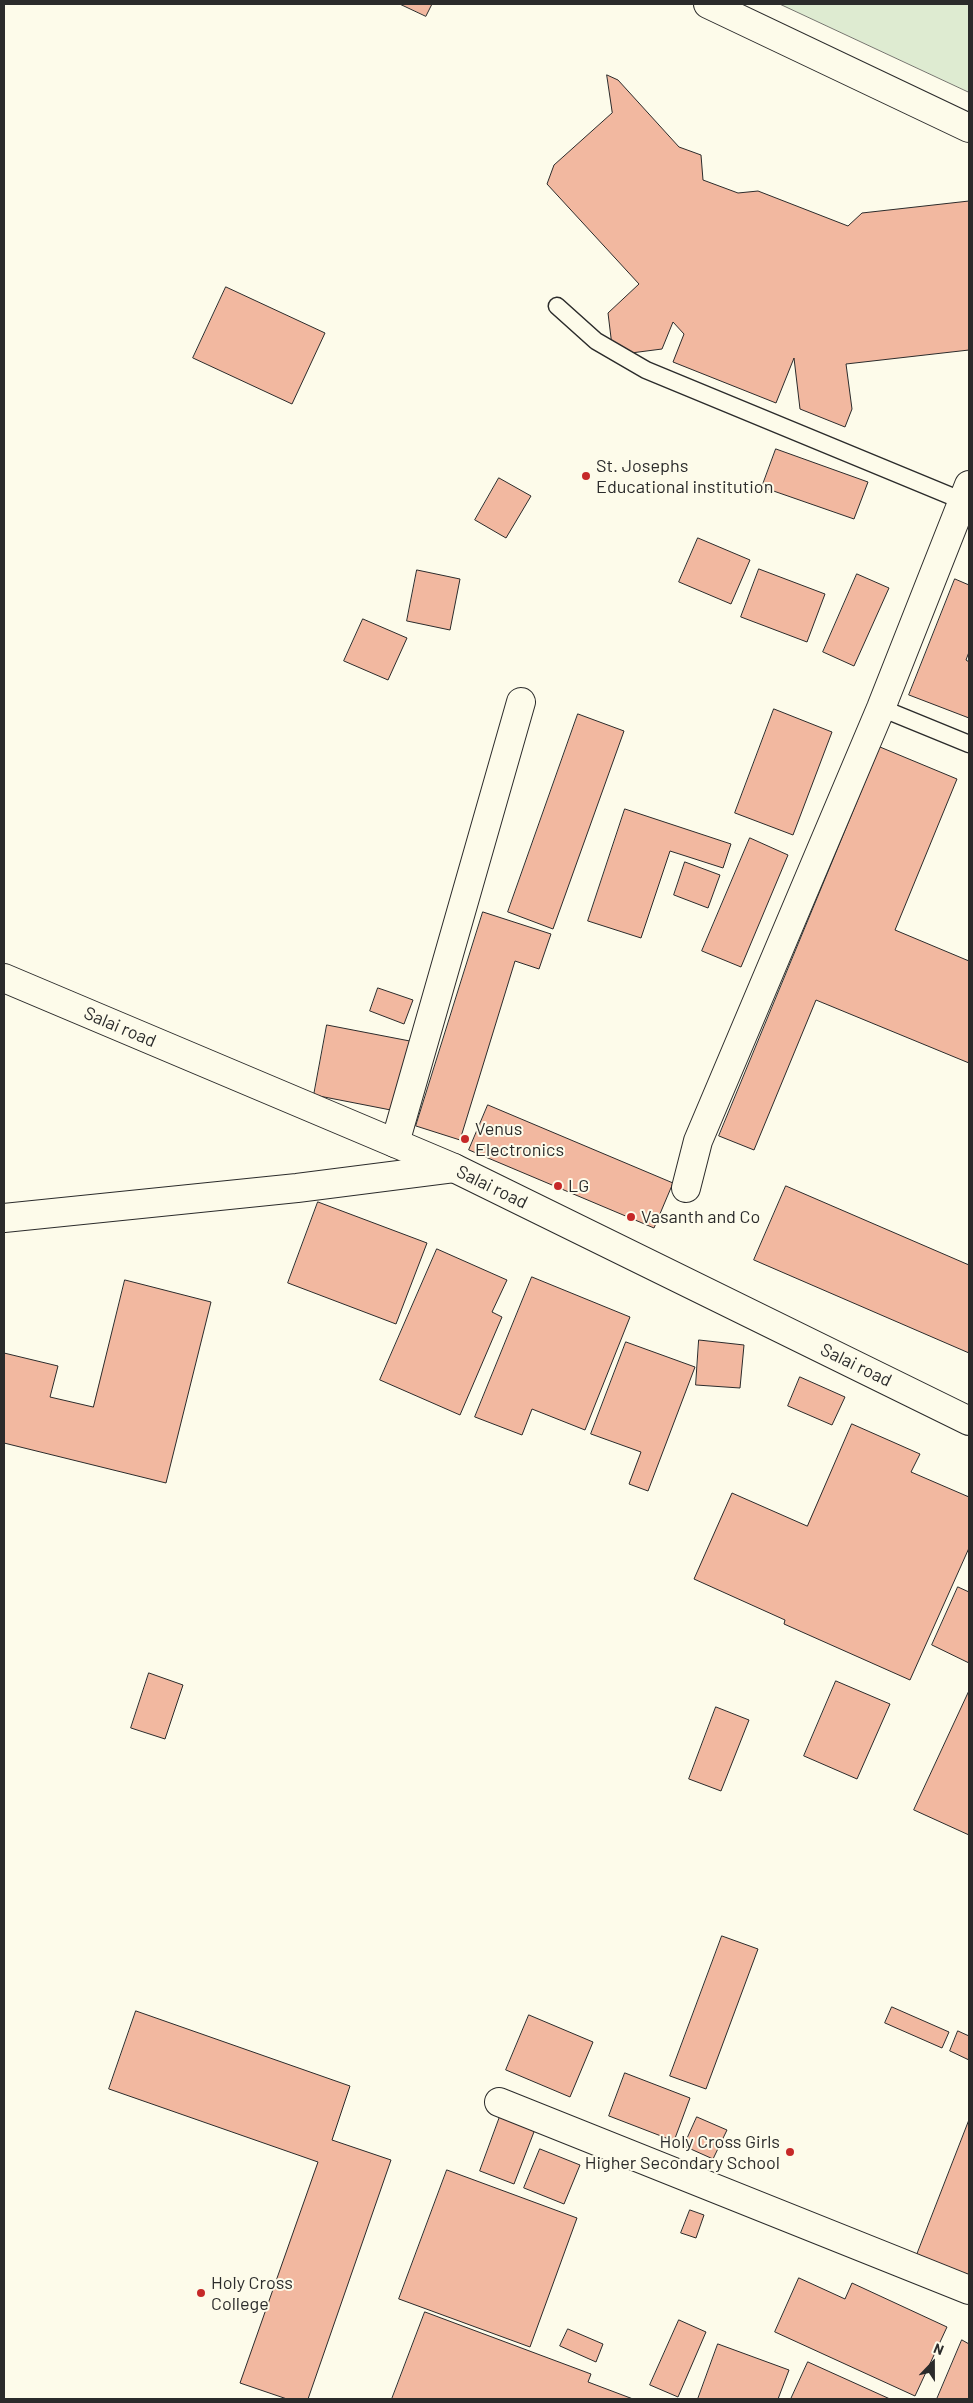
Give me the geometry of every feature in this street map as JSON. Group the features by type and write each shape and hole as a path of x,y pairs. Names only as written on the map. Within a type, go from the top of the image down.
{"street":[{"path":"708,4 969,128"},
{"path":"686,1188 698,1141 881,708 966,493"},
{"path":"395,1143 521,702"},
{"name":"Salai road","path":"4,978 454,1168 969,1421"},
{"path":"4,1218 297,1188 454,1168"},
{"path":"499,2102 969,2290"}],"lane":[{"path":"557,306 596,341 646,370 966,493"},
{"path":"881,708 969,744"}],"green space":[{"path":"780,4 969,4 969,92"}],"building":[{"path":"400,4 432,4 426,16"},
{"path":"607,75 618,80 679,147 701,155 703,180 738,193 758,191 848,226 862,213 969,201 969,350 846,364 852,409 845,427 800,409 794,358 776,403 673,362 684,334 673,322 662,349 631,353 612,346 608,313 639,284 547,184 554,165 612,113"},
{"path":"226,287 325,333 292,404 193,358"},
{"path":"776,449 868,482 854,519 762,487"},
{"path":"499,478 531,496 506,538 475,520"},
{"path":"698,538 750,560 731,604 679,582"},
{"path":"759,569 825,594 807,642 741,617"},
{"path":"417,570 460,579 450,630 407,621"},
{"path":"857,574 889,588 854,666 823,652"},
{"path":"955,579 969,585 969,652 966,660 969,662 969,718 909,695"},
{"path":"363,619 407,638 388,680 344,661"},
{"path":"774,709 832,732 793,835 735,813"},
{"path":"578,714 624,731 553,929 508,912"},
{"path":"880,747 957,779 895,930 969,961 969,1063 816,1000 754,1150 719,1136"},
{"path":"625,809 731,844 723,868 670,851 641,938 588,921"},
{"path":"750,838 788,855 741,967 702,951"},
{"path":"685,862 720,875 708,908 674,895"},
{"path":"483,912 551,934 539,969 515,961 460,1140 416,1126"},
{"path":"378,988 413,1000 404,1024 370,1011"},
{"path":"327,1025 415,1042 401,1112 314,1095"},
{"path":"488,1105 673,1183 654,1228 469,1150"},
{"path":"786,1186 969,1265 969,1353 754,1260"},
{"path":"318,1202 427,1243 396,1324 288,1283"},
{"path":"437,1249 507,1280 492,1312 502,1317 460,1415 380,1380"},
{"path":"532,1277 630,1317 585,1430 532,1409 522,1435 475,1417"},
{"path":"125,1280 211,1302 166,1483 4,1443 4,1353 58,1366 50,1397 93,1407"},
{"path":"699,1340 744,1345 740,1388 696,1385"},
{"path":"626,1342 695,1367 648,1491 629,1484 641,1452 591,1434"},
{"path":"800,1377 845,1397 832,1425 788,1406"},
{"path":"852,1424 920,1454 911,1472 969,1497 969,1548 910,1680 784,1624 785,1620 694,1579 732,1493 807,1526"},
{"path":"958,1587 969,1592 969,1663 932,1645"},
{"path":"149,1673 183,1685 165,1739 131,1728"},
{"path":"836,1681 890,1704 857,1779 804,1756"},
{"path":"969,1691 969,1835 914,1810"},
{"path":"716,1707 749,1720 721,1791 689,1779"},
{"path":"722,1936 758,1949 706,2089 670,2076"},
{"path":"892,2007 949,2032 942,2048 885,2023"},
{"path":"136,2011 350,2086 332,2140 391,2160 308,2399 287,2399 240,2383 318,2162 109,2089"},
{"path":"529,2015 593,2042 570,2097 506,2070"},
{"path":"958,2031 969,2036 969,2060 950,2051"},
{"path":"625,2073 690,2098 674,2141 609,2116"},
{"path":"502,2111 537,2124 514,2184 480,2171"},
{"path":"697,2117 727,2130 713,2159 684,2146"},
{"path":"969,2120 969,2287 913,2265"},
{"path":"540,2149 580,2165 564,2204 524,2188"},
{"path":"447,2170 577,2218 530,2347 399,2299"},
{"path":"690,2210 704,2215 696,2238 681,2233"},
{"path":"799,2278 845,2299 852,2283 947,2327 915,2396 775,2332"},
{"path":"425,2312 591,2374 588,2382 633,2399 392,2399"},
{"path":"679,2320 706,2332 678,2397 650,2385"},
{"path":"568,2329 603,2344 596,2362 560,2346"},
{"path":"962,2340 969,2344 969,2399 937,2399"},
{"path":"718,2344 789,2370 778,2399 698,2399"},
{"path":"808,2362 890,2399 791,2399"}],"place":[{"name":"St. Josephs Educational institution","path":"586,476"},
{"name":"Venus Electronics","path":"465,1139"},
{"name":"LG","path":"558,1186"},
{"name":"Vasanth and Co","path":"631,1217"},
{"name":"Holy Cross Girls Higher Secondary School","path":"790,2152"},
{"name":"Holy Cross College","path":"201,2293"}]}
